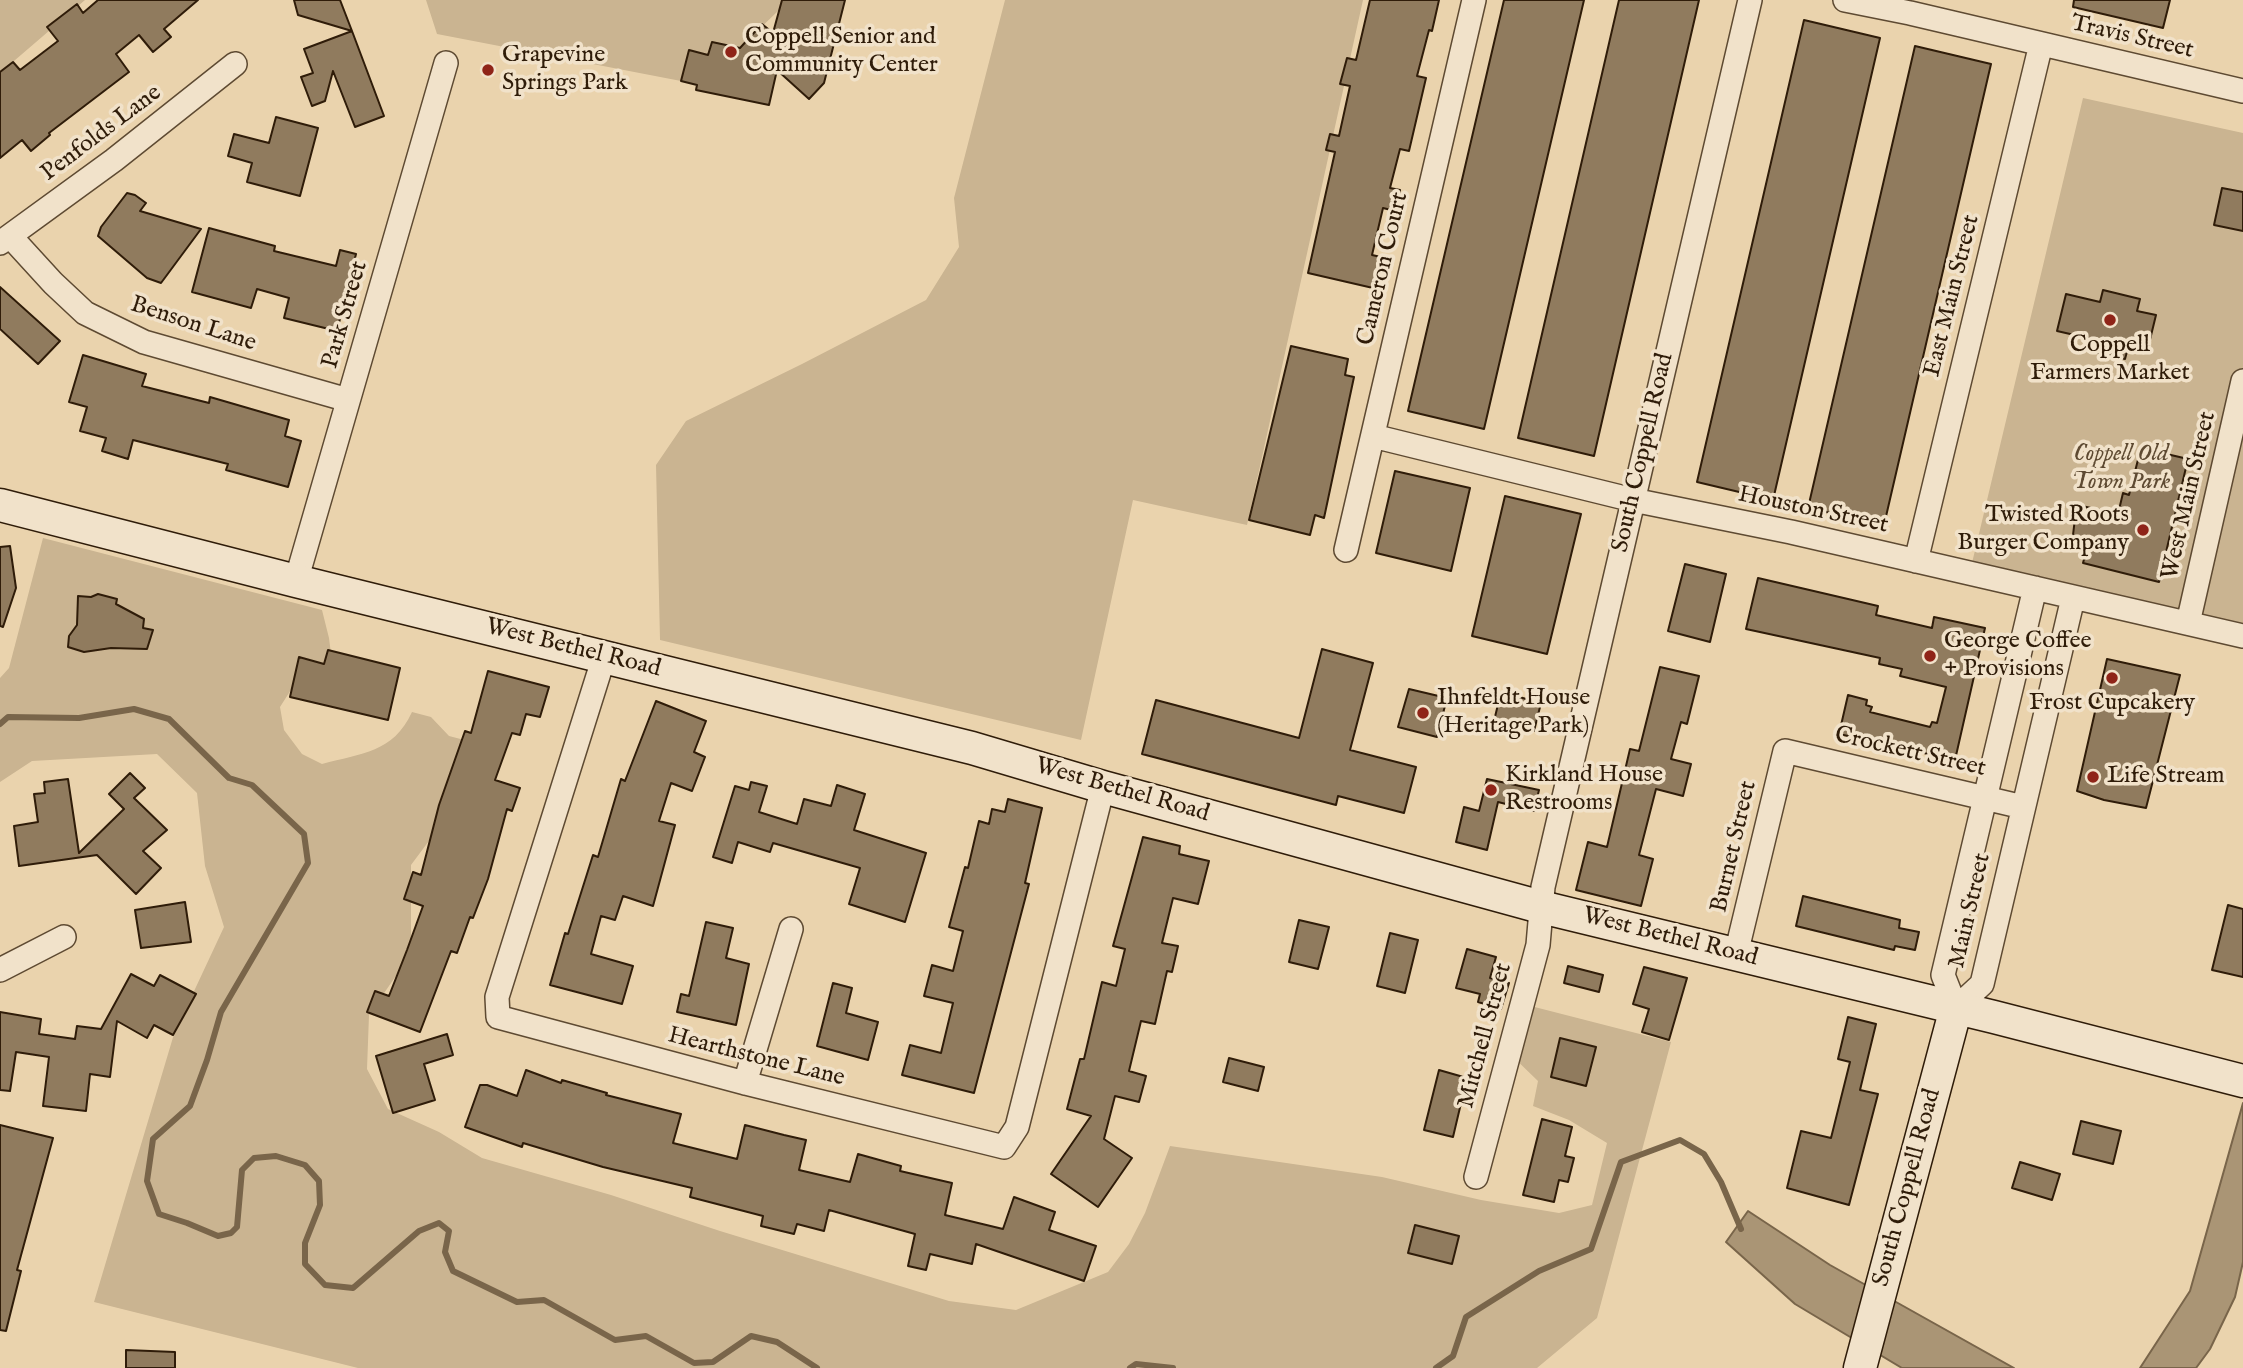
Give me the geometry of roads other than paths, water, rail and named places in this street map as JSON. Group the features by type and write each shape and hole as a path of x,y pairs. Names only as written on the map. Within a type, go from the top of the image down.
{"main road":[{"name":"West Bethel Road","path":"0,505 972,748 1103,787 1541,907 2243,1081"},
{"name":"South Coppell Road","path":"1860,1366 1956,1008"}],"street":[{"name":"Cameron Court","path":"1346,550 1474,0"},
{"name":"South Coppell Road","path":"1541,907 1543,887 1750,0"},
{"name":"Travis Street","path":"1845,0 2243,91"},
{"name":"East Main Street","path":"1916,561 2041,44"},
{"name":"Park Street","path":"296,581 446,63"},
{"name":"Penfolds Lane","path":"5,240 114,160 235,64"},
{"name":"Benson Lane","path":"5,240 86,313 144,342 348,400"},
{"name":"West Main Street","path":"2188,623 2243,381"},
{"name":"Houston Street","path":"1373,436 1633,500 1791,532 2243,636"},
{"name":"Main Street","path":"2035,588 1943,975 1956,1008 1982,984 2073,598"},
{"name":"Hearthstone Lane","path":"604,657 497,997 498,1017 745,1083 1004,1147 1017,1127 1103,787"},
{"name":"Crockett Street","path":"1785,751 2023,807"},
{"name":"Burnet Street","path":"1737,954 1785,751"},
{"name":"Mitchell Street","path":"1476,1177 1538,945 1541,907"},
{"path":"745,1083 791,929"},
{"path":"0,970 64,937"}],"waterway":[{"path":"0,724 8,717 79,718 134,709 169,719 229,778 252,785 304,834 308,863 221,1012 190,1106 153,1139 147,1181 159,1214 218,1236 231,1233 237,1227 242,1170 254,1158 276,1156 305,1165 319,1181 320,1205 305,1243 305,1264 325,1285 353,1288 419,1231 439,1223 449,1231 445,1252 453,1271 517,1302 544,1300 615,1340 646,1336 694,1363 713,1362 751,1336 777,1342 817,1368"},
{"path":"1436,1368 1453,1356 1466,1317 1539,1271 1591,1249 1621,1162 1680,1140 1704,1154 1721,1182 1741,1229"},
{"path":"1130,1368 1136,1364 1173,1368"}],"place":[{"name":"Coppell Senior and Community Center","path":"731,52"},
{"name":"Grapevine Springs Park","path":"488,70"},
{"name":"Coppell Farmers Market","path":"2110,320"},
{"name":"Twisted Roots Burger Company","path":"2143,530"},
{"name":"George Coffee + Provisions","path":"1930,656"},
{"name":"Frost Cupcakery","path":"2112,678"},
{"name":"Ihnfeldt House (Heritage Park)","path":"1423,713"},
{"name":"Life Stream","path":"2093,777"},
{"name":"Kirkland House Restrooms","path":"1491,790"}],"park label":[{"name":"Coppell Old Town Park","path":"2121,469"}]}
